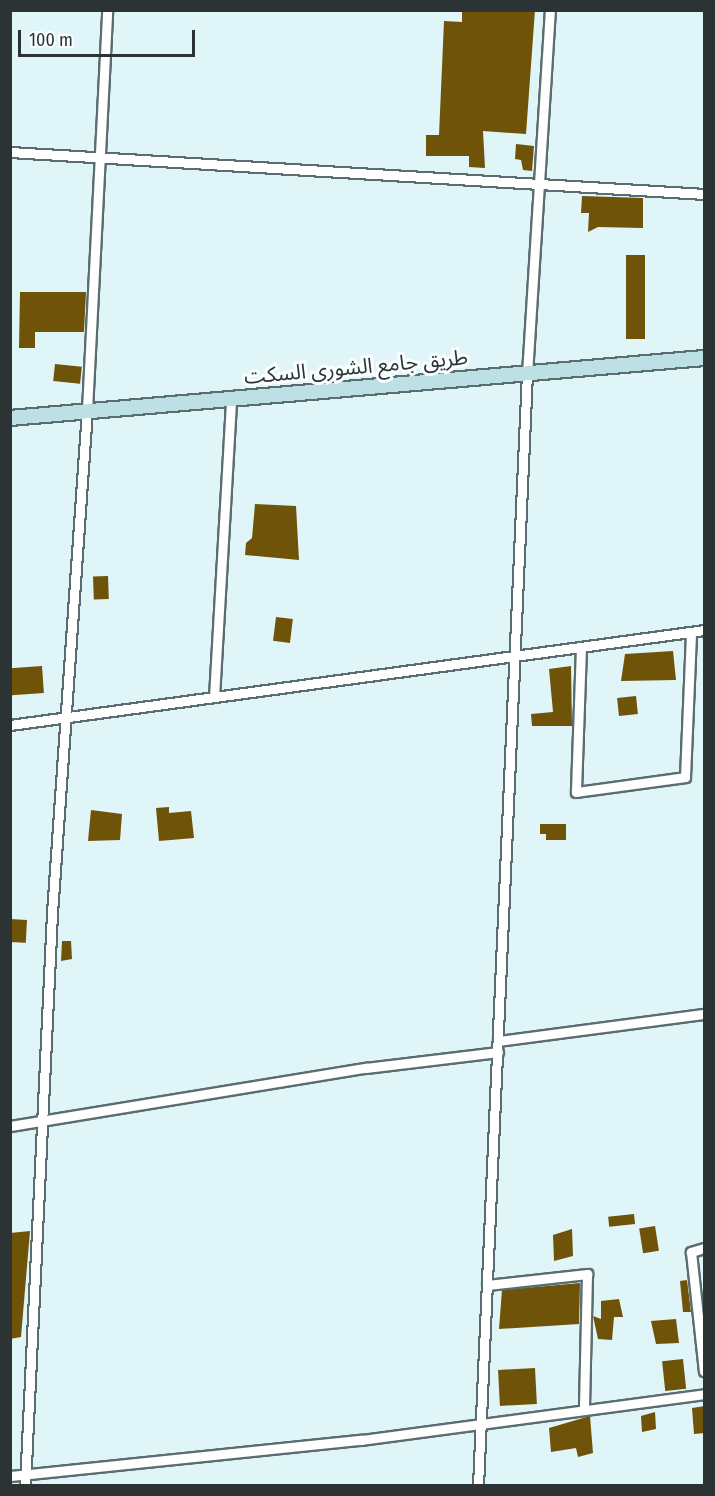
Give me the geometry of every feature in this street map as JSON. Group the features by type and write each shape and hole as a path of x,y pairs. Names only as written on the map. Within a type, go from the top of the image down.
{"main road":[{"name":"طريق جامع الشورى السكت","path":"10,418 705,358"}],"street":[{"path":"25,1485 64,719 87,410 107,10"},
{"path":"478,1485 527,374 550,10"},
{"path":"10,152 540,186 705,194"},
{"path":"214,697 231,398"},
{"path":"10,725 705,630"},
{"path":"581,647 576,792 685,777 691,632"},
{"path":"498,1041 705,1014"},
{"path":"10,1126 366,1068 498,1052"},
{"path":"705,1248 691,1252 705,1371"},
{"path":"487,1285 587,1274 584,1408"},
{"path":"10,1476 361,1440 481,1421 705,1394"}],"building":[{"path":"462,10 535,10 526,134 483,131 485,168 469,167 469,156 426,156 426,135 439,135 444,21 462,22"},
{"path":"516,144 534,146 532,171 523,170 521,160 515,159"},
{"path":"582,196 643,198 643,228 598,227 588,232 589,213 581,213"},
{"path":"626,255 645,255 645,339 626,339"},
{"path":"20,292 86,292 84,332 35,332 35,348 19,348"},
{"path":"55,364 82,367 80,384 53,381"},
{"path":"255,504 296,506 299,560 245,555 246,543 252,538"},
{"path":"108,576 109,599 94,600 93,577"},
{"path":"276,617 293,619 290,643 273,641"},
{"path":"673,651 676,680 621,681 625,654"},
{"path":"42,666 44,693 12,695 10,668"},
{"path":"571,666 572,726 532,726 531,714 553,712 549,669"},
{"path":"636,696 638,714 619,716 617,698"},
{"path":"169,807 169,813 191,811 194,838 159,841 156,808"},
{"path":"91,810 122,814 120,840 88,841"},
{"path":"540,824 566,824 566,840 546,840 546,834 540,834"},
{"path":"10,919 27,920 26,943 10,942"},
{"path":"62,941 71,941 72,959 61,961"},
{"path":"634,1214 635,1224 609,1227 608,1217"},
{"path":"655,1226 659,1251 643,1253 639,1229"},
{"path":"572,1229 573,1256 554,1261 553,1235"},
{"path":"30,1231 21,1337 10,1339 10,1233"},
{"path":"687,1280 691,1312 683,1312 680,1281"},
{"path":"580,1283 579,1324 499,1329 502,1290"},
{"path":"619,1299 623,1317 614,1317 612,1340 598,1339 593,1316 601,1319 601,1301"},
{"path":"676,1319 679,1343 656,1344 651,1321"},
{"path":"683,1359 686,1389 665,1391 662,1361"},
{"path":"535,1368 537,1404 500,1406 498,1370"},
{"path":"705,1406 705,1433 694,1434 692,1408"},
{"path":"655,1412 656,1429 642,1432 641,1416"},
{"path":"590,1416 593,1453 578,1457 576,1448 551,1452 549,1428"}]}
